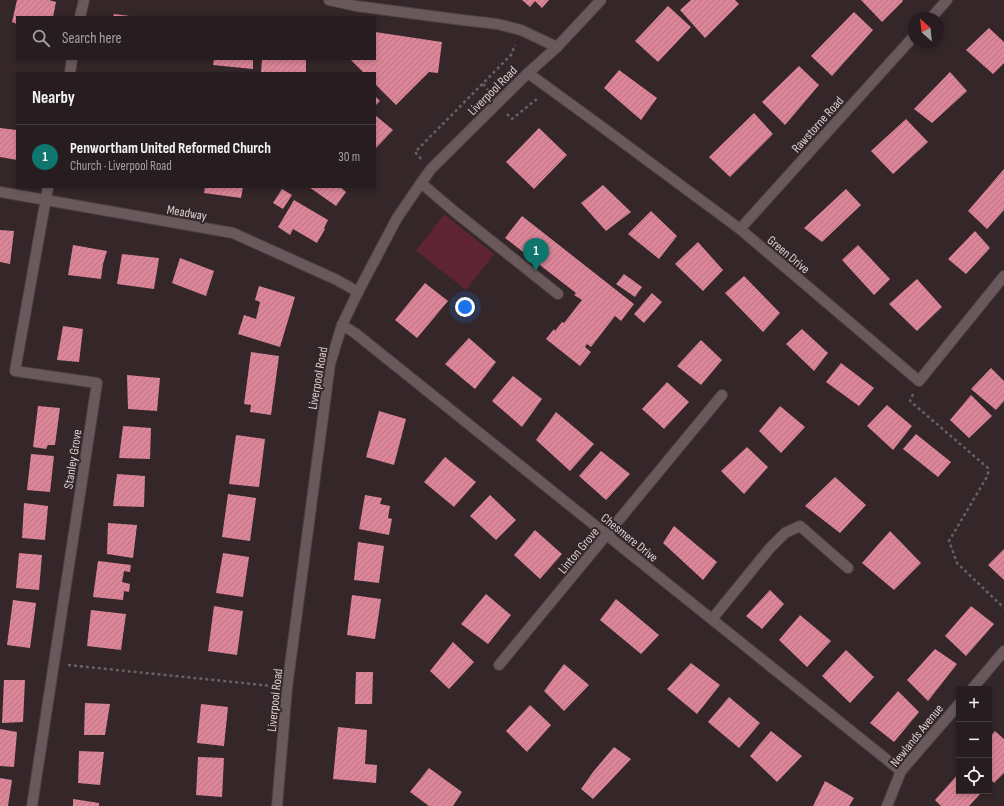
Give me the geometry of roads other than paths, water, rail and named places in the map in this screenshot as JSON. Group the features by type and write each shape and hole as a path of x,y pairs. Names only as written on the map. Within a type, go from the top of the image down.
{"street":[{"path":"80,16 84,0"},
{"path":"329,0 497,24 521,30 557,46"},
{"name":"Liverpool Road","path":"277,806 287,688 330,364 342,325 397,218 431,169 557,46 601,0"},
{"path":"936,12 947,0"},
{"name":"Rawstorne Road","path":"740,229 908,43"},
{"path":"70,72 72,60"},
{"name":"Green Drive","path":"528,73 740,229 919,381 1004,276"},
{"path":"421,183 558,294"},
{"name":"Stanley Grove","path":"32,806 97,383 15,371 48,188"},
{"name":"Meadway","path":"0,192 233,233 337,280 358,292"},
{"name":"Chesmere Drive","path":"342,325 361,338 901,771"},
{"name":"Linton Grove","path":"499,665 722,395"},
{"path":"712,619 770,548 784,534 800,526 848,568"},
{"path":"975,686 1004,651"},
{"name":"Newlands Avenue","path":"887,806 901,771 956,707"}],"place":[{"name":"Penwortham United Reformed Church","path":"536,271"}]}
